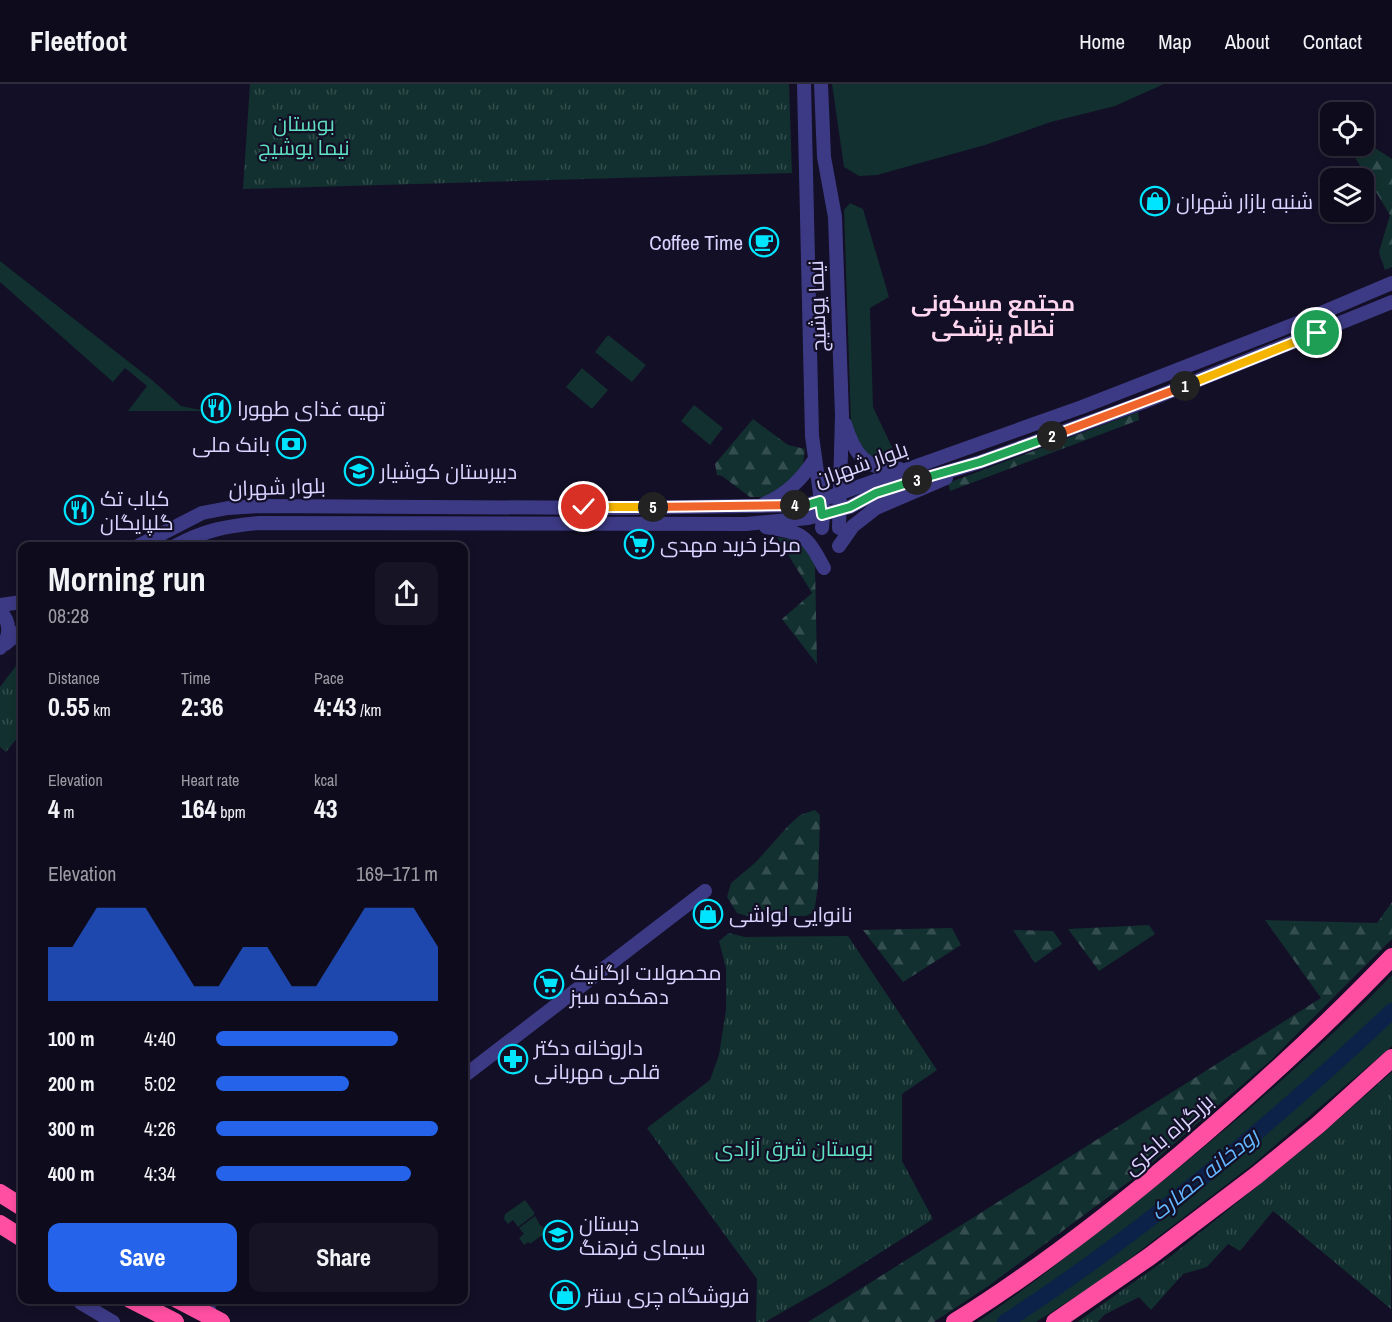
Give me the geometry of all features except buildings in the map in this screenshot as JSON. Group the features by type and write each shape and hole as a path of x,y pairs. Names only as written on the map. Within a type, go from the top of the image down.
{"highway":[{"name":"بزرگراه باکری","path":"955,1322 993,1299 1136,1192 1271,1075 1392,957"},
{"path":"1055,1322 1068,1316 1257,1175 1318,1125 1392,1058"},
{"path":"0,1193 18,1204"},
{"path":"0,1224 18,1235"},
{"path":"140,1304 175,1322"},
{"path":"187,1304 216,1319"}],"street":[{"name":"نیما یوشیج","path":"804,84 812,436 822,521"},
{"name":"نیما یوشیج","path":"821,84 824,157 835,217 842,415 839,528"},
{"name":"بلوار شهران","path":"146,542 202,513 259,506 807,505 1192,365 1392,283"},
{"name":"بلوار شهران","path":"183,542 208,530 231,525 260,523 746,524 808,518 822,521 876,493 980,462 1144,402 1392,302"},
{"path":"842,415 854,447 866,463 889,470 911,469"},
{"path":"839,546 853,526 876,507 928,487 980,462"},
{"path":"759,506 788,491 816,465 824,475 828,476 834,472 839,463"},
{"path":"746,524 797,533 812,544 824,568"},
{"path":"0,605 18,603"},
{"path":"0,611 8,623 9,631 2,647"},
{"path":"2,647 18,633"},
{"path":"468,1073 705,891"},
{"path":"74,1304 79,1310 100,1322"},
{"path":"83,1304 113,1322"},
{"path":"208,1304 216,1319"}],"green space":[{"name":"بوستان نیما یوشیج","path":"250,84 789,84 792,173 243,189"},
{"path":"832,84 1164,84 1115,106 1051,122 985,145 877,175 859,176 844,167"},
{"path":"1374,147 1392,159 1392,267 1385,270 1379,252 1390,215 1374,189 1374,168 1361,168 1354,156 1374,156"},
{"path":"850,203 863,209 889,297 870,308 873,407 900,464 888,467 860,451 851,424 844,210"},
{"path":"0,261 152,380 181,406 205,411 128,411 147,386 125,368 113,382 0,282"},
{"path":"608,335 646,365 632,382 595,352"},
{"path":"582,368 608,390 592,409 566,387"},
{"path":"694,405 723,428 710,445 681,421"},
{"path":"1138,412 1139,420 950,491 948,483"},
{"path":"753,419 788,445 805,449 803,465 799,473 768,497 750,497 722,476 717,475 715,464"},
{"path":"777,537 803,541 815,565 817,664 782,619 812,593"},
{"path":"18,663 18,737 6,752 0,747 0,687"},
{"path":"815,810 820,815 818,887 814,912 806,916 747,916 737,913 727,897 731,883 756,862 800,815"},
{"path":"1392,902 1392,939 1271,1060 1138,1175 987,1287 934,1322 808,1322 1321,998 1265,920 1377,923"},
{"path":"1149,925 1155,934 1099,971 1068,929"},
{"path":"952,928 961,945 903,982 863,930"},
{"path":"1013,930 1053,931 1062,944 1035,963"},
{"name":"بوستان شرق آزادی","path":"729,933 745,937 848,936 937,1070 902,1094 902,1161 933,1219 828,1286 765,1322 756,1322 757,1279 647,1128 710,1080 719,1055 726,1010 726,968 719,941"},
{"path":"1392,975 1392,1046 1252,1165 1103,1279 1036,1322 977,1322 1064,1259 1223,1132 1326,1040"},
{"path":"1392,1072 1391,1309 1273,1211 1240,1251 1228,1244 1207,1267 1183,1274 1151,1310 1139,1297 1104,1315 1098,1322 1077,1322 1171,1256 1316,1139"},
{"path":"525,1200 534,1215 518,1227 513,1220 508,1224 504,1219 505,1214"},
{"path":"535,1216 540,1225 548,1231 530,1244 528,1242 524,1245 519,1238 524,1234 519,1228"}],"waterway":[{"name":"رودخانه حصارک","path":"1005,1322 1107,1251 1206,1175 1300,1095 1392,1011"}],"place":[{"name":"شنبه بازار شهران","path":"1155,201"},
{"name":"Coffee Time","path":"764,242"},
{"name":"تهیه غذای طهورا","path":"216,408"},
{"name":"بانک ملی","path":"291,444"},
{"name":"دبیرستان کوشیار","path":"359,471"},
{"name":"کباب تک گلپایگان","path":"79,510"},
{"name":"مرکز خرید مهدی","path":"639,544"},
{"name":"نانوایی لواشی","path":"708,914"},
{"name":"محصولات ارگانیک دهکده سبز","path":"549,984"},
{"name":"داروخانه دکتر قلمی مهربانی","path":"513,1059"},
{"name":"دبستان سیمای فرهنگ","path":"558,1235"},
{"name":"فروشگاه چری سنتر","path":"565,1295"}],"district":[{"name":"مجتمع مسکونی نظام پزشکی","path":"993,316"}],"route":[{"path":"584,507 807,505 820,501 822,515 839,511 876,493 980,462 1144,402 1317,333"}]}
